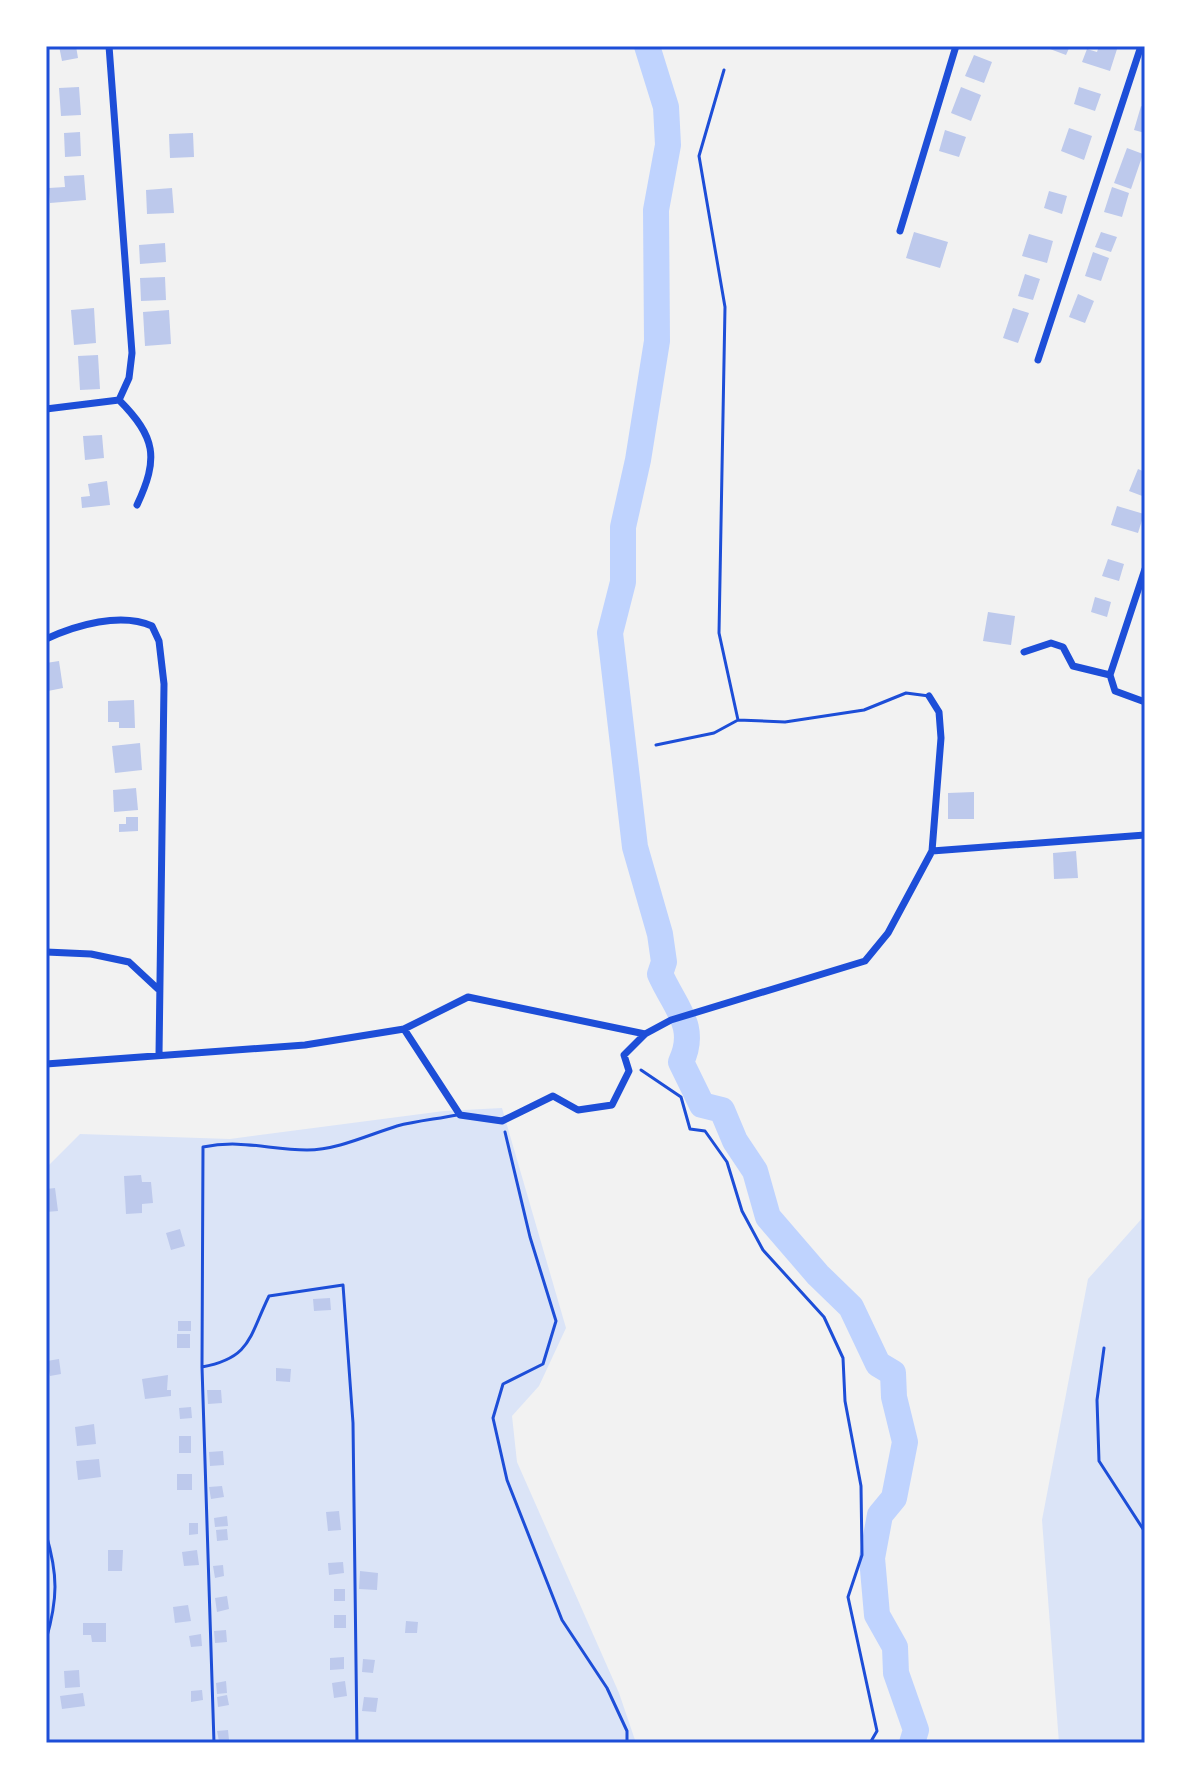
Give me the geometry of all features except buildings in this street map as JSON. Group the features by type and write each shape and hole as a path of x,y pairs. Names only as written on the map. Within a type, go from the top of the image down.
{"street":[{"path":"109,46 132,353 129,378 119,400"},
{"path":"900,231 956,46"},
{"path":"1038,360 1141,46"},
{"path":"46,409 119,400"},
{"path":"119,400 143,425 151,451 148,481 137,505"},
{"path":"1145,569 1110,675 1115,691 1145,702"},
{"path":"46,639 111,621 136,619 152,626 159,641 164,684 159,1055"},
{"path":"1024,652 1051,643 1063,647 1073,666 1110,675"},
{"path":"404,1029 460,1115 502,1121 553,1096 578,1110 612,1105 629,1071 624,1055 645,1034 690,1013 865,961 888,933 932,851 941,738 939,712 929,696"},
{"path":"932,851 1145,835"},
{"path":"46,952 91,954 129,962 158,989"},
{"path":"46,1064 305,1045 404,1029 468,997 645,1034"}],"lane":[{"path":"724,70 699,156 725,307 719,633 738,720"},
{"path":"656,745 714,733 738,720 785,722 864,710 906,693 929,696"},
{"path":"214,1743 202,1367 203,1147 222,1143 270,1144 307,1150 333,1146 401,1125 460,1115"},
{"path":"202,1367 229,1362 243,1350 269,1296 343,1285 353,1423 357,1743"},
{"path":"1104,1348 1097,1400 1099,1461 1145,1532"},
{"path":"46,1534 57,1572 54,1612 46,1640"}],"path":[{"path":"629,1071 637,1067 681,1097 690,1129 705,1131 727,1162 742,1211 763,1250 824,1317 843,1358 845,1401 861,1486 862,1555 848,1597 877,1731 870,1743"},
{"path":"502,1121 530,1237 556,1321 543,1364 503,1384 493,1418 507,1480 562,1620 607,1688 627,1731 627,1743"}],"shaded area":[{"path":"502,1108 566,1328 539,1386 512,1416 517,1462 619,1693 636,1743 46,1743 46,1168 80,1134 230,1139 444,1111"},
{"path":"1145,1215 1145,1743 1059,1743 1042,1520 1088,1279"}],"waterway":[{"path":"647,46 666,107 668,145 656,210 657,341 638,460 623,527 623,582 610,633 635,847 660,934 664,962 660,974 686,1027 686,1049 681,1062 702,1105 722,1110 735,1141 755,1171 768,1217 818,1275 851,1307 878,1364 893,1373 894,1397 905,1442 894,1498 880,1515 872,1558 877,1615 895,1647 896,1673 916,1730 912,1743"}]}
